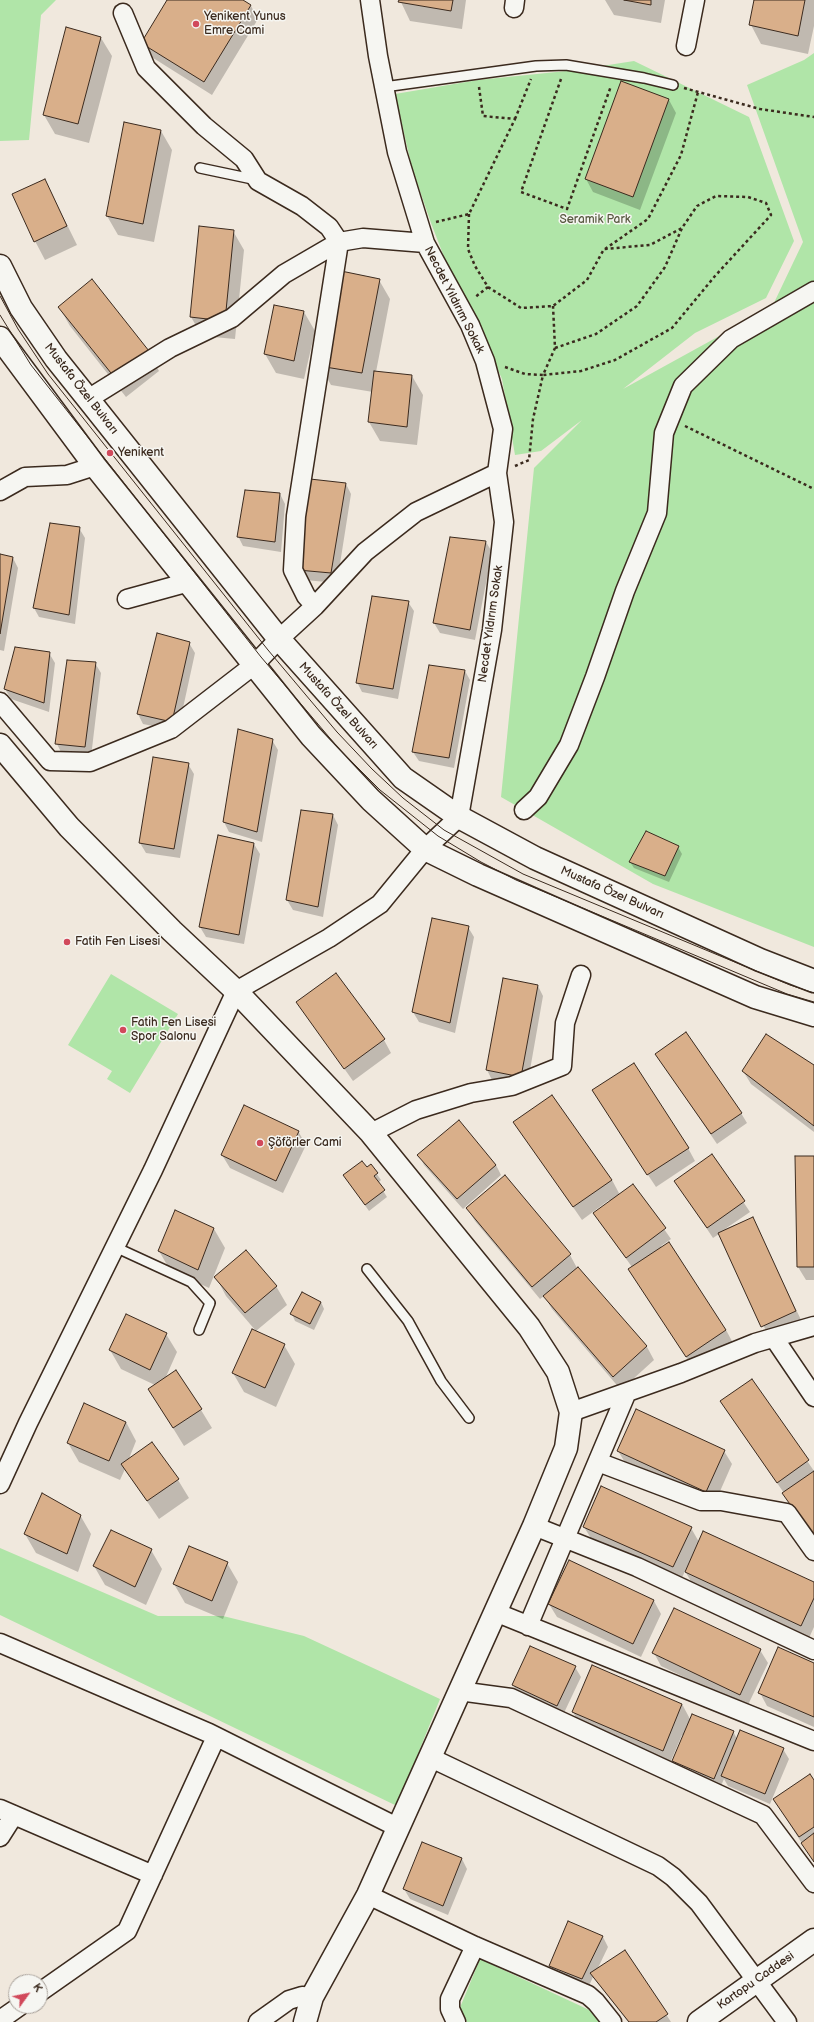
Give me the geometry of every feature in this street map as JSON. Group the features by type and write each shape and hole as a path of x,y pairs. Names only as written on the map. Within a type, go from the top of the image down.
{"main road":[{"name":"Mustafa Özel Bulvarı","path":"0,266 21,308 56,359 278,639 403,778 459,817 535,858 760,960 814,981"},
{"path":"0,338 95,466 316,741 371,800 425,849 478,875 755,997 814,1015"},
{"path":"0,745 69,827 172,931 236,991 371,1133 529,1327 558,1372 572,1412 566,1448 534,1526 397,1826 368,1895 312,1997 305,2022"},
{"name":"Kartopu Caddesi","path":"699,2022 814,1940"}],"street":[{"name":"Necdet Yıldırım Sokak","path":"370,0 384,87 397,152 423,235 461,308 485,361 503,429 497,473 504,522 492,630 459,817"},
{"path":"686,46 695,0"},
{"path":"123,12 146,68 204,126 244,159 258,181 302,206 329,227 339,242 296,516 293,570 306,596 315,606"},
{"path":"88,399 170,348 232,318 284,274 339,242 363,238 423,235"},
{"path":"524,810 538,797 568,745 595,677 625,591 656,513 664,433 683,386 731,339 814,291"},
{"path":"0,491 25,477 67,475 95,466"},
{"path":"0,702 50,761 90,762 171,729 254,665 278,639 315,606 365,552 416,512 497,473"},
{"path":"127,599 189,582"},
{"path":"0,1484 28,1423 115,1247 236,991 329,938 380,904 425,849 459,817"},
{"path":"371,1133 416,1110 471,1093 512,1086 562,1066 564,1023 581,975"},
{"path":"572,1412 755,1343 814,1326"},
{"path":"774,1338 814,1397"},
{"path":"528,1626 567,1539 627,1392"},
{"path":"598,1462 701,1501 721,1501 787,1513 814,1551"},
{"path":"534,1526 637,1567 814,1650"},
{"path":"495,1612 814,1741"},
{"path":"0,1644 216,1737 397,1826"},
{"path":"459,1691 511,1698 764,1815 814,1883"},
{"path":"48,1986 127,1931 216,1737"},
{"path":"429,1757 658,1866 687,1889 699,1903 787,2022"},
{"path":"0,1837 7,1812 153,1875"},
{"path":"368,1895 475,1946 588,1995 596,2002 612,2022"},
{"path":"456,2022 450,2009 450,1999 475,1946"},
{"path":"258,2022 290,2000 302,1996 312,1997"},
{"path":"0,2020 9,2014"}],"lane":[{"path":"384,87 477,73 536,66 566,65 615,73 673,86"},
{"path":"200,168 258,181"},
{"path":"115,1247 191,1282 210,1303 199,1330"},
{"path":"367,1269 408,1322 441,1381 469,1418"}],"path":[{"path":"566,65 521,192 567,209 615,73"},
{"path":"536,66 515,119 469,214 468,249 475,266 488,287 521,308 553,306 588,280 604,249 648,219 680,155 698,92"},
{"path":"477,73 483,116 515,119"},
{"path":"673,86 760,109 814,117"},
{"path":"485,361 525,374 543,375 581,371 616,360 672,328 715,276 771,215 766,203 748,198 716,196 697,206 682,228 665,267 637,306 596,334 555,348"},
{"path":"423,235 469,214"},
{"path":"604,249 650,245 682,228"},
{"path":"461,308 488,287"},
{"path":"497,473 529,460 533,419 543,375 555,348 553,306"},
{"path":"670,418 814,489"}],"green space":[{"path":"0,0 56,0 41,15 29,140 0,141"},
{"name":"Seramik Park","path":"814,53 814,947 653,884 501,797 534,468 582,420 541,451 515,455 502,379 471,310 448,267 431,223 412,168 395,94 478,80 576,70 634,61 749,117 794,241 766,298 695,333 623,389 772,307 803,242 747,85 804,60"},
{"name":"Fatih Fen Lisesi Spor Salonu","path":"111,974 178,1014 130,1093 107,1079 112,1071 68,1045"},
{"path":"0,1548 158,1616 223,1616 304,1636 440,1699 397,1806 0,1615"},
{"path":"480,1959 600,2015 605,2022 467,2022 459,2010"}],"building":[{"name":"Yenikent Yunus Emre Cami","path":"167,0 243,0 251,5 204,82 141,43"},
{"path":"399,0 453,0 451,11 398,2"},
{"path":"624,0 651,0 651,5"},
{"path":"754,0 805,0 798,36 749,25"},
{"path":"66,27 101,37 78,124 43,115"},
{"path":"621,81 669,99 633,197 585,179"},
{"path":"124,122 161,130 143,224 106,216"},
{"path":"45,179 67,226 34,242 12,194"},
{"path":"199,226 234,230 225,321 190,317"},
{"path":"341,271 380,279 362,373 319,366"},
{"path":"92,279 149,351 115,378 58,307"},
{"path":"274,305 304,311 294,361 264,354"},
{"path":"374,371 412,375 407,427 368,422"},
{"path":"310,479 346,483 331,573 298,570"},
{"path":"245,490 280,493 275,542 237,537"},
{"path":"50,523 80,527 69,615 33,608"},
{"path":"450,537 486,541 470,630 433,623"},
{"path":"0,554 13,557 0,634"},
{"path":"372,596 409,601 393,689 356,683"},
{"path":"157,633 190,642 172,722 137,714"},
{"path":"15,647 50,652 44,703 4,689"},
{"path":"67,660 96,662 85,747 55,744"},
{"path":"429,665 465,670 449,758 412,752"},
{"path":"238,729 273,739 257,832 223,822"},
{"path":"153,757 189,763 174,849 139,843"},
{"path":"301,810 333,814 318,907 286,900"},
{"path":"646,831 679,846 665,876 629,862"},
{"path":"218,835 254,843 239,935 199,927"},
{"path":"432,918 469,926 450,1023 412,1012"},
{"path":"336,973 385,1039 344,1069 296,1002"},
{"path":"503,978 538,985 521,1077 486,1070"},
{"path":"686,1032 742,1113 711,1134 655,1054"},
{"path":"766,1034 814,1065 814,1126 742,1071"},
{"path":"634,1063 689,1148 647,1175 592,1090"},
{"path":"552,1095 612,1180 573,1207 513,1122"},
{"name":"Şöförler Cami","path":"244,1105 299,1131 276,1181 221,1155"},
{"path":"459,1120 496,1165 457,1199 417,1155"},
{"path":"712,1154 745,1201 707,1228 674,1181"},
{"path":"795,1156 814,1156 814,1267 797,1267"},
{"path":"362,1161 367,1167 371,1164 378,1173 374,1176 385,1190 365,1205 343,1175"},
{"path":"505,1175 571,1254 532,1287 466,1208"},
{"path":"633,1184 666,1228 626,1258 593,1213"},
{"path":"175,1210 214,1228 198,1270 158,1251"},
{"path":"753,1217 796,1311 761,1327 718,1233"},
{"path":"669,1242 726,1330 686,1357 628,1269"},
{"path":"246,1250 277,1286 245,1313 214,1277"},
{"path":"578,1267 647,1346 613,1377 543,1296"},
{"path":"302,1292 321,1302 310,1324 290,1314"},
{"path":"126,1314 167,1333 150,1370 109,1350"},
{"path":"252,1329 285,1344 265,1388 232,1373"},
{"path":"176,1370 202,1409 173,1428 148,1389"},
{"path":"752,1379 809,1460 777,1483 720,1401"},
{"path":"84,1403 126,1422 109,1461 67,1443"},
{"path":"636,1409 725,1450 706,1492 617,1451"},
{"path":"152,1442 179,1479 147,1501 121,1464"},
{"path":"814,1471 814,1538 782,1493"},
{"path":"601,1486 692,1527 673,1567 583,1527"},
{"path":"42,1493 81,1515 67,1554 24,1534"},
{"path":"111,1530 152,1549 135,1587 93,1566"},
{"path":"703,1531 814,1582 814,1598 801,1626 685,1572"},
{"path":"189,1546 228,1562 212,1601 173,1584"},
{"path":"569,1560 654,1600 633,1644 548,1604"},
{"path":"674,1608 761,1649 740,1695 652,1653"},
{"path":"530,1646 576,1666 557,1706 512,1685"},
{"path":"778,1647 814,1663 814,1717 758,1693"},
{"path":"592,1665 682,1704 663,1751 572,1712"},
{"path":"692,1714 734,1731 714,1779 672,1761"},
{"path":"740,1730 784,1748 765,1794 721,1776"},
{"path":"810,1774 814,1780 814,1827 799,1837 773,1799"},
{"path":"814,1833 814,1862 801,1843"},
{"path":"422,1842 462,1858 443,1906 403,1889"},
{"path":"568,1921 603,1936 582,1979 549,1966"},
{"path":"625,1950 668,2014 656,2022 629,2022 590,1973"}],"tram line":[{"path":"0,296 18,329 48,374 268,650 337,732 372,769 403,798 444,830 523,874 790,985 814,993"},
{"path":"0,315 31,365 261,657 340,750 380,790 438,836 481,862 516,880 787,994 814,1002"}],"place":[{"name":"Yenikent Yunus Emre Cami","path":"196,24"},
{"name":"Yenikent","path":"110,453"},
{"name":"Fatih Fen Lisesi","path":"67,942"},
{"name":"Fatih Fen Lisesi Spor Salonu","path":"123,1030"},
{"name":"Şöförler Cami","path":"260,1143"}]}
